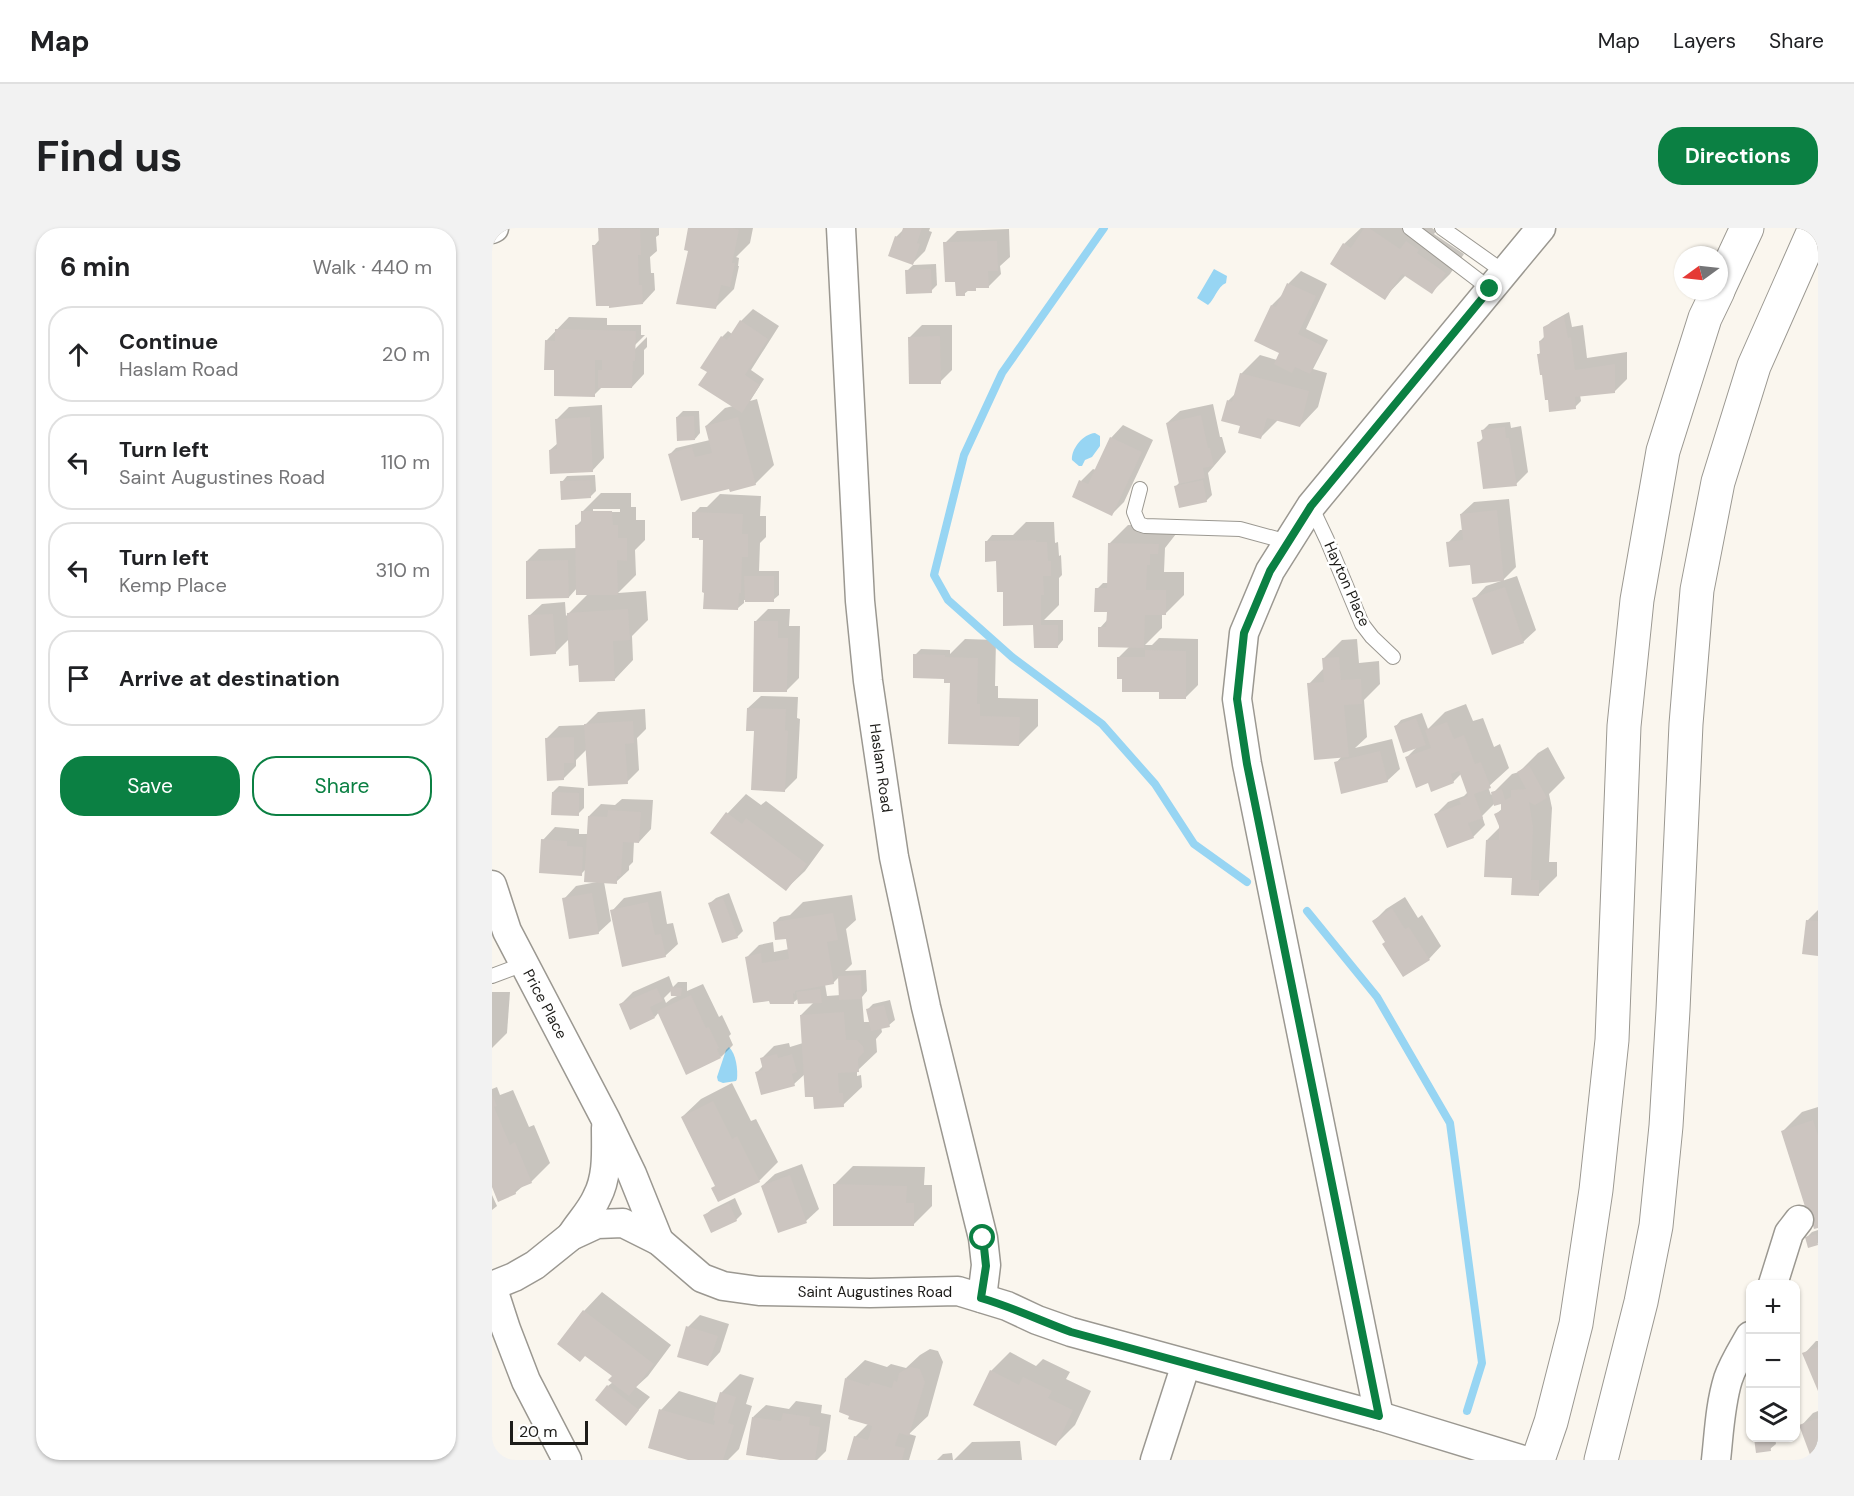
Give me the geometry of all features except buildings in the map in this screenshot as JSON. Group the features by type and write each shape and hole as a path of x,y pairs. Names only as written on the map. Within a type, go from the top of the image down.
{"highway":[{"path":"1728,268 1747,228"},
{"path":"1603,1452 1641,1302 1656,1226 1666,1126 1686,724 1697,590 1718,482 1754,366 1815,228"},
{"path":"1538,1460 1551,1422 1576,1324 1596,1190 1612,1040 1624,726 1637,600 1664,451 1705,318 1713,300"}],"street":[{"name":"Haslam Road","path":"841,228 860,601 868,681 894,856 926,1007 983,1238 986,1266 981,1298"},
{"path":"1379,1416 1247,764 1237,699 1244,633 1270,571 1311,506 1541,228"},
{"name":"Price Place","path":"492,891 507,931 632,1174 659,1241"},
{"name":"Price Place","path":"571,1236 597,1197 603,1181 606,1159 606,1120"},
{"path":"1774,1280 1789,1233 1799,1220"},
{"name":"Saint Augustines Road","path":"492,1286 535,1265 571,1236 597,1224 623,1223 659,1241 702,1278 723,1286 759,1291 958,1291 1007,1306 1071,1332 1379,1416 1523,1460"},
{"path":"492,1286 526,1381 567,1460"},
{"path":"1716,1460 1728,1379 1746,1343"},
{"path":"1155,1460 1186,1364"}],"lane":[{"path":"1410,228 1497,280"},
{"path":"1442,228 1497,280"},
{"path":"1140,489 1134,512 1139,524 1240,529 1288,542"},
{"name":"Hayton Place","path":"1311,506 1328,540 1362,624 1392,657"},
{"path":"492,976 524,963"}],"water":[{"path":"1214,269 1227,276 1226,283 1220,287 1208,305 1197,298"},
{"path":"1095,433 1100,436 1100,446 1092,457 1079,466 1072,460 1073,451 1082,439"},
{"path":"729,1047 736,1062 737,1079 723,1083 718,1081 717,1077"}],"waterway":[{"path":"1104,228 1002,373 964,455 934,575 948,600 1012,657 1102,724 1155,784 1194,844 1247,882"},
{"path":"1307,911 1377,997 1450,1123 1482,1363 1467,1411"}],"route":[{"path":"983,1238 986,1266 981,1298 1071,1332 1379,1416 1247,764 1237,699 1244,633 1270,571 1311,506 1490,289"}]}
